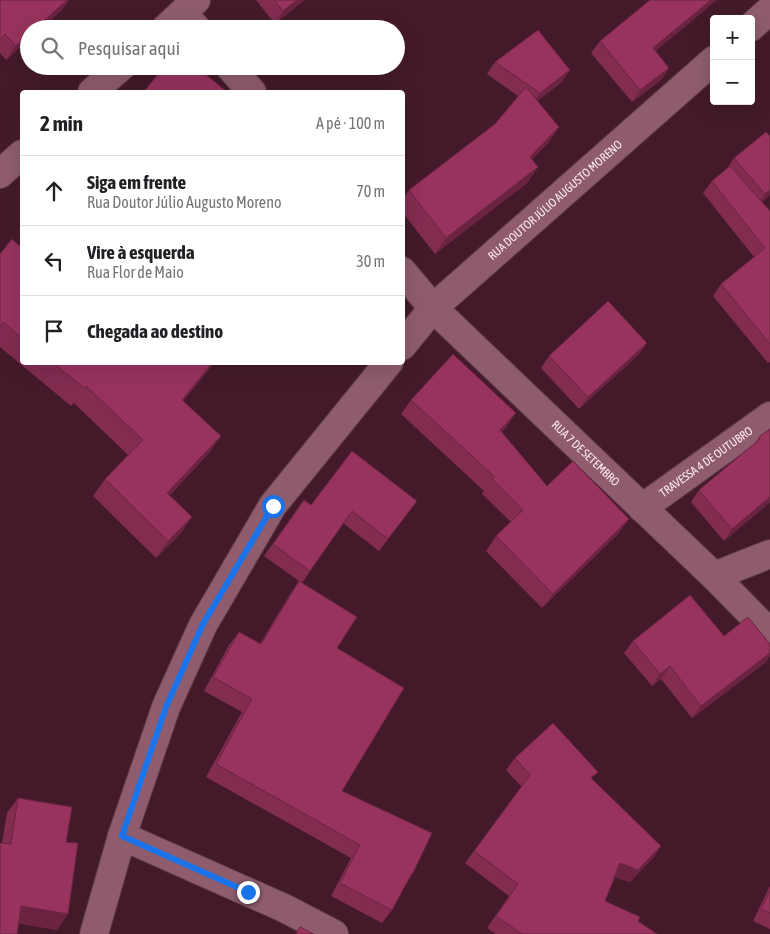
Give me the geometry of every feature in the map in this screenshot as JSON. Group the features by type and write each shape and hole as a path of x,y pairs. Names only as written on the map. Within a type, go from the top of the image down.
{"street":[{"path":"755,23 770,10"},
{"name":"RUA DOUTOR JÚLIO AUGUSTO MORENO","path":"405,342 433,308 710,64"},
{"path":"94,90 112,75"},
{"path":"237,75 250,90"},
{"path":"0,174 20,156"},
{"name":"RUA 7 DE SETEMBRO","path":"405,275 433,308 714,576 770,633"},
{"path":"94,934 122,836 166,707 203,624 273,506 387,365"},
{"name":"TRAVESSA 4 DE OUTUBRO","path":"642,508 770,416"},
{"path":"714,576 770,554"},
{"path":"122,836 284,908 334,934"}],"building":[{"path":"0,0 67,0 45,20 20,20 20,42 16,46 5,34 0,39"},
{"path":"274,0 297,0 283,11"},
{"path":"650,0 711,0 653,48 669,68 640,90 600,41"},
{"path":"538,30 570,70 540,93 495,62"},
{"path":"158,75 207,75 225,90 145,90"},
{"path":"526,87 559,127 530,157 538,167 446,238 409,190 495,124"},
{"path":"766,132 770,136 770,190 765,194 734,158"},
{"path":"730,166 770,211 770,344 721,284 765,248 712,181"},
{"path":"12,239 20,246 20,336 3,322 0,328 0,254"},
{"path":"608,301 647,343 588,397 549,356"},
{"path":"453,354 516,413 500,430 547,486 573,461 629,519 553,594 496,536 523,510 492,479 495,477 411,400"},
{"path":"56,365 211,365 182,400 221,436 167,493 192,517 168,541 105,479 143,440 86,386 84,388"},
{"path":"770,429 770,497 732,529 699,490"},
{"path":"352,451 417,501 388,539 352,511 310,571 273,544 304,500 311,505"},
{"path":"299,581 357,617 337,648 404,688 342,791 432,833 413,873 392,910 340,883 360,845 216,764 252,699 213,677 239,632 261,644"},
{"path":"690,595 724,636 748,617 770,644 770,653 701,706 670,666 660,674 633,641"},
{"path":"553,723 598,772 591,778 661,846 638,870 620,863 605,901 640,917 638,921 657,934 522,934 496,916 518,884 474,851 530,775 515,758"},
{"path":"18,798 72,807 66,842 78,843 68,914 21,906 17,934 0,934 0,843 11,844"},
{"path":"770,891 770,913 761,909"},
{"path":"300,927 314,934 296,934"}],"route":[{"path":"248,892 122,836 166,707 203,624 273,506"}]}
